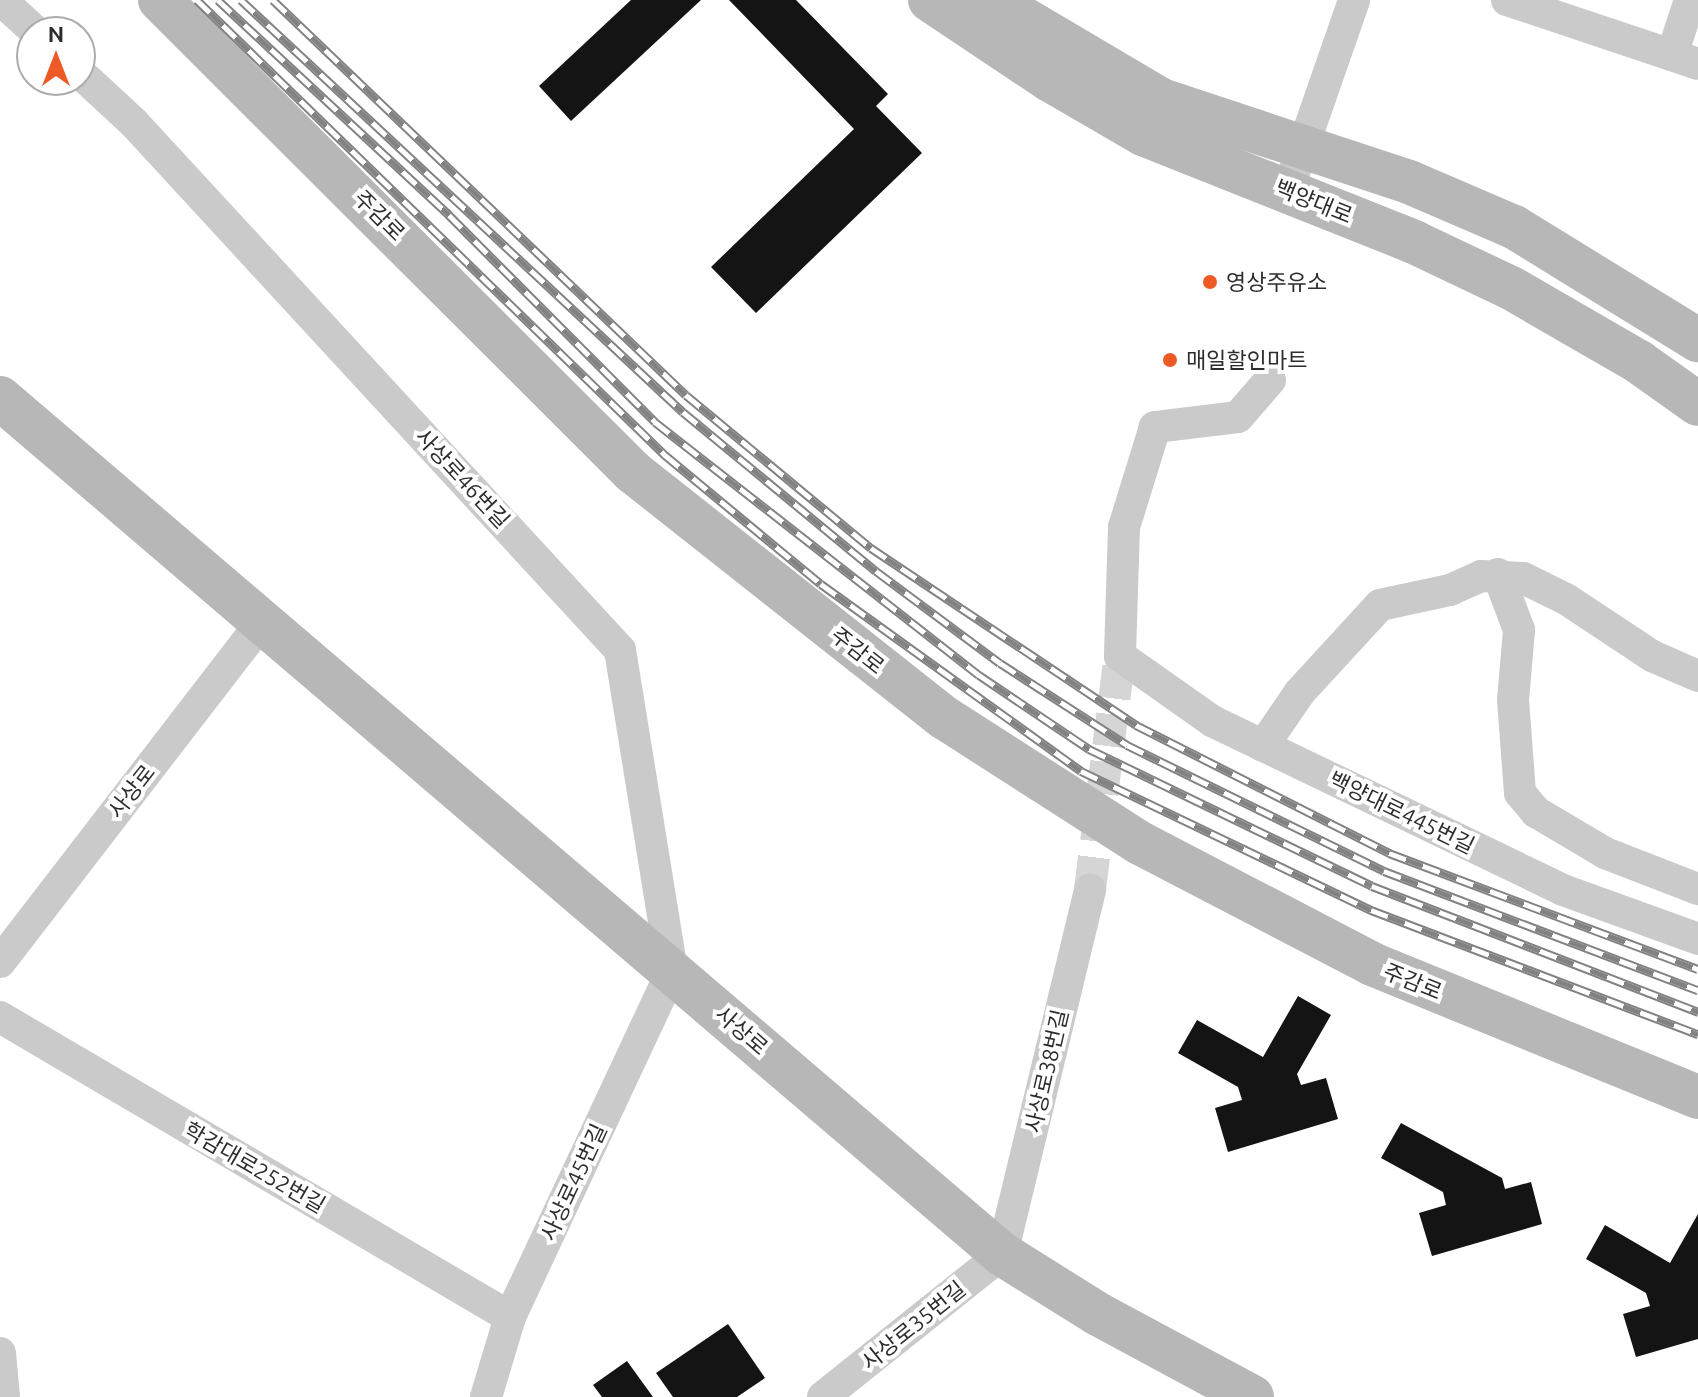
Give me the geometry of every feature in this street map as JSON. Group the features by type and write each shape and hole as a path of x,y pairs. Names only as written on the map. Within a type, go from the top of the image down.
{"main road":[{"name":"주감로","path":"160,0 633,472 945,718 1140,843 1372,964 1698,1097"},
{"name":"백양대로","path":"930,0 1143,134 1288,190 1511,288 1639,362 1698,404"},
{"name":"백양대로","path":"992,0 1161,100 1409,182 1514,227 1698,340"},
{"name":"사상로","path":"0,398 1002,1254 1098,1314 1252,1397"}],"street":[{"path":"1,0 18,16"},
{"path":"1288,190 1354,0"},
{"path":"1517,2 1685,60 1690,0"},
{"name":"사상로46번길","path":"96,88 134,123 620,650 672,971"},
{"name":"백양대로445번길","path":"1270,380 1238,417 1155,427 1124,527 1120,656 1212,721 1263,746 1563,890 1698,939"},
{"path":"1498,574 1519,630 1513,700 1520,793 1536,812 1605,853 1698,889"},
{"path":"1263,746 1300,692 1380,605 1498,574 1523,578 1566,599 1652,656 1698,676"},
{"name":"사상로","path":"0,962 263,620"},
{"name":"사상로38번길","path":"1002,1254 1090,889"},
{"name":"사상로45번길","path":"486,1397 510,1317 672,971"},
{"name":"학감대로252번길","path":"0,1017 510,1317"},
{"name":"사상로35번길","path":"823,1397 1002,1254"},
{"path":"0,1353 4,1397"}],"building":[{"path":"631,0 701,0 571,121 539,86"},
{"path":"729,0 796,0 888,94 876,106 922,153 756,313 711,267 854,129"},
{"path":"1298,996 1331,1015 1297,1074 1301,1085 1326,1078 1338,1119 1228,1152 1215,1108 1242,1100 1238,1087 1178,1053 1197,1020 1263,1057"},
{"path":"1401,1123 1502,1178 1505,1189 1531,1182 1542,1224 1432,1256 1419,1213 1446,1205 1443,1192 1381,1158"},
{"path":"1698,1214 1698,1339 1636,1357 1623,1314 1650,1306 1646,1293 1586,1259 1605,1225 1670,1263"},
{"path":"728,1324 765,1378 737,1397 673,1397 656,1373"},
{"path":"627,1361 653,1397 602,1397 593,1385"}],"tunnel":[{"path":"1090,889 1120,656"}],"railway":[{"path":"197,0 665,455 821,584 1081,771 1371,910 1698,1034"},
{"path":"218,0 449,215 655,422 979,675 1089,749 1372,886 1698,1012"},
{"path":"241,0 683,412 876,571 1000,663 1127,745 1384,871 1698,990"},
{"path":"273,0 686,395 871,548 1136,725 1389,853 1698,969"}],"place":[{"name":"영상주유소","path":"1210,282"},
{"name":"매일할인마트","path":"1170,360"}]}
